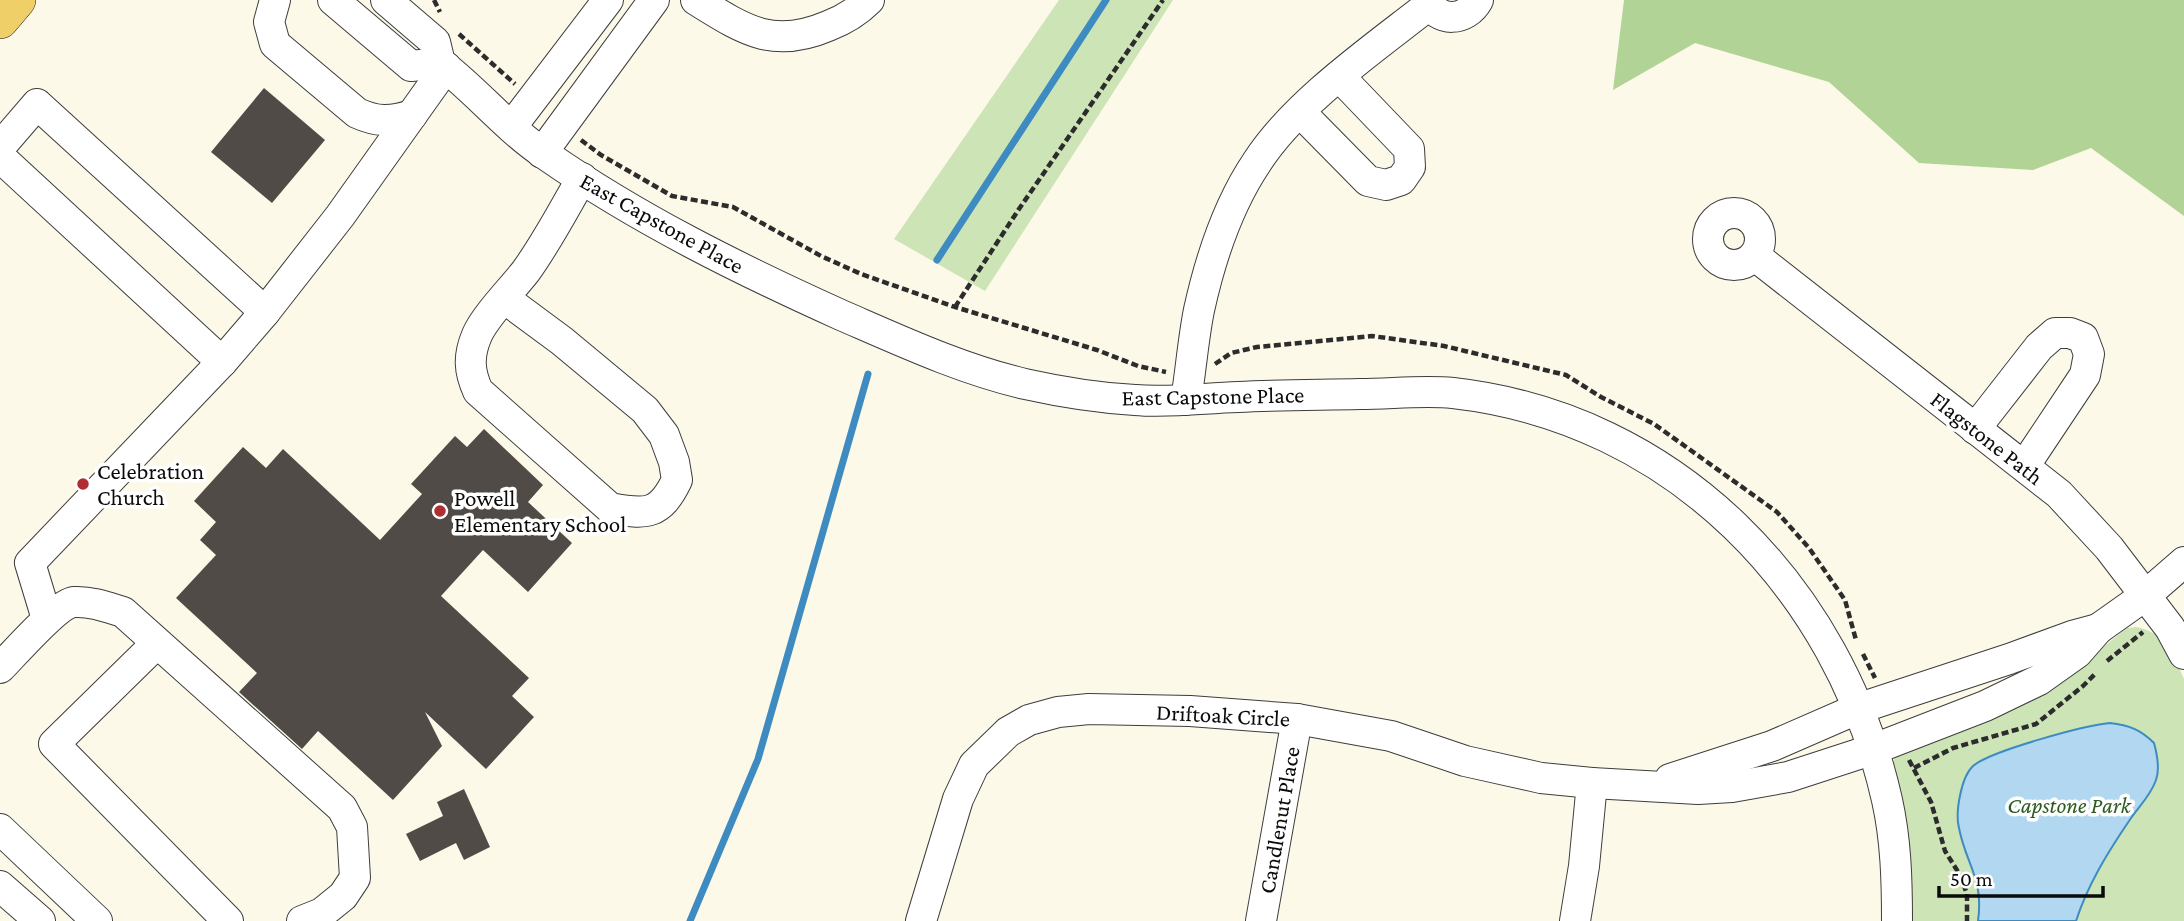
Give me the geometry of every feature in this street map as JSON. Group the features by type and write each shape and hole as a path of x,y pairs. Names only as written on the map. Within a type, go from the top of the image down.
{"main road":[{"path":"0,20 17,0"}],"street":[{"path":"275,0 270,13 270,33 275,44 357,113 384,122 412,115"},
{"path":"333,0 411,66 443,65"},
{"name":"East Capstone Place","path":"386,0 435,42 443,65 542,153 671,233 779,287 976,371 1075,394 1138,401 1448,392 1533,408 1611,440 1655,464 1694,489 1731,520 1798,597 1832,652 1874,749 1893,835 1897,921"},
{"path":"512,126 608,0"},
{"path":"542,153 654,0"},
{"path":"696,0 733,24 759,34 783,37 808,35 846,19 869,0"},
{"path":"1186,400 1199,311 1218,244 1256,163 1281,130 1300,112 1339,76 1428,3 1435,12 1452,18 1469,12 1478,0"},
{"path":"47,619 30,563 222,362 265,312 340,216 412,115 443,65"},
{"path":"1300,112 1368,181 1386,185 1401,180 1410,167 1409,149 1339,76"},
{"path":"0,147 37,104 265,312"},
{"path":"0,157 222,362"},
{"path":"504,298 562,341 645,410 664,435 674,461 677,480 665,501 651,511 635,512 610,508 478,391 470,374 470,359 478,332 504,298 528,268 582,178"},
{"name":"Flagstone Path","path":"1755,256 1975,429 2025,465 2077,512 2146,596 2170,628 2184,654"},
{"path":"1975,429 2039,347 2055,333 2070,333 2082,338 2089,354 2085,375 2025,465"},
{"path":"2098,629 2146,596 2184,562"},
{"path":"0,668 47,619 71,602 94,603 122,612 342,808 352,827 355,878 344,897 321,913 302,921"},
{"name":"Driftoak Circle","path":"1647,785 1772,746 1857,709 2098,629"},
{"name":"Driftoak Circle","path":"921,921 958,799 974,765 1008,732 1029,720 1058,712 1089,709 1190,711 1297,719 1391,736 1504,771 1592,783 1698,789 1732,787 1787,777 1874,749 1984,706 2039,680 2077,653 2098,629"},
{"path":"156,644 54,744 228,921"},
{"name":"Candlenut Place","path":"1261,921 1297,719"},
{"path":"1575,921 1584,866 1592,783"},
{"path":"0,829 97,921"},
{"path":"0,886 40,921"}],"path":[{"path":"955,307 1163,0"}],"green space":[{"path":"1059,0 1173,0 985,291 894,239"},
{"path":"1624,0 2184,0 2184,216 2091,148 2033,170 1919,163 1829,82 1695,43 1613,90"},
{"name":"Capstone Park","path":"2127,628 2145,629 2160,639 2172,653 2184,679 2184,921 1907,921 1892,767 1895,756 2078,667"}],"water":[{"path":"2110,723 2134,729 2154,743 2158,762 2157,776 2151,792 2132,816 2099,869 2076,921 1978,921 1979,894 1958,821 1960,796 1969,771 1983,760 2017,746"}],"building":[{"path":"264,88 325,140 272,203 211,152"},
{"path":"484,429 543,485 528,502 572,543 528,592 483,550 441,596 529,678 512,696 534,717 486,769 425,712 442,746 393,800 318,731 302,749 239,692 257,673 176,598 216,555 200,540 216,522 194,501 243,447 266,468 283,449 380,540 422,494 411,484 455,436 467,447"},
{"path":"464,789 490,847 464,860 456,843 420,861 406,834 443,816 437,802"}],"waterway":[{"path":"937,260 1106,0"},
{"path":"690,921 758,759 868,374"}],"place":[{"name":"Celebration Church","path":"83,484"},
{"name":"Powell Elementary School","path":"440,511"}]}
